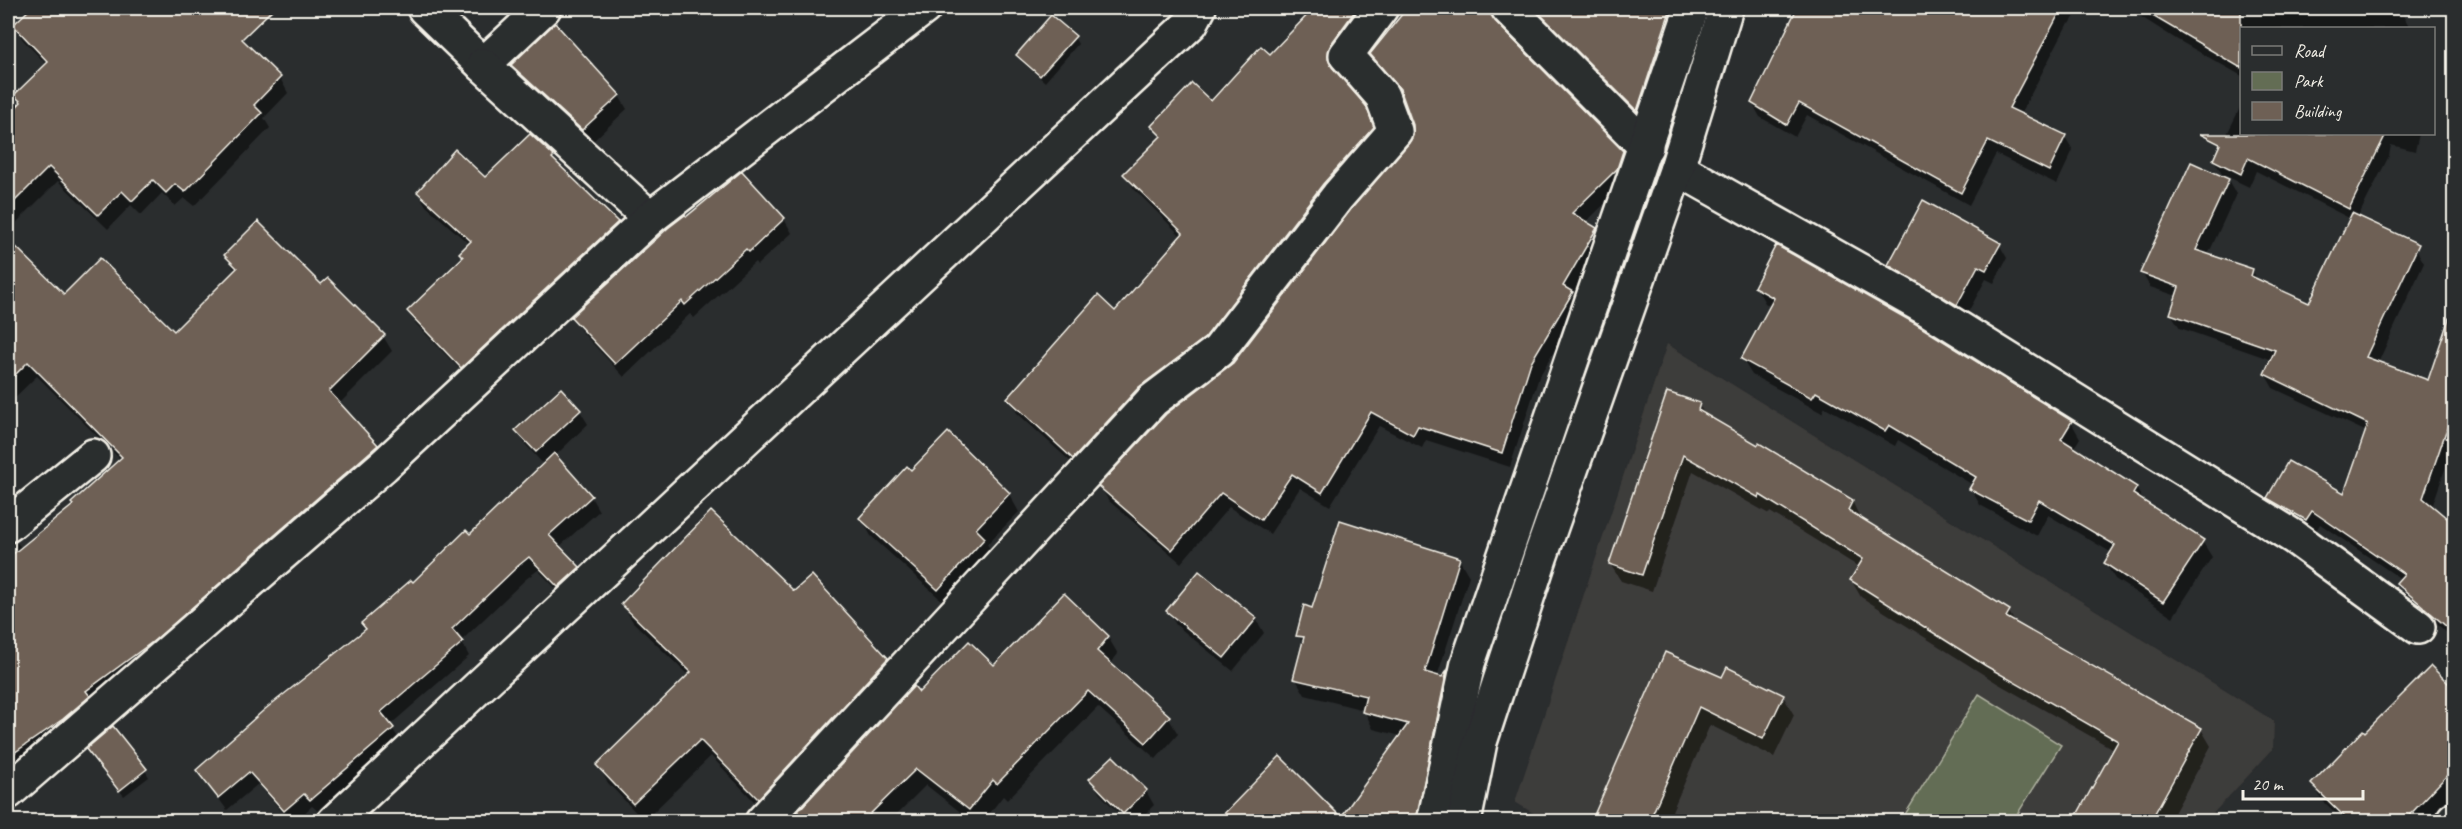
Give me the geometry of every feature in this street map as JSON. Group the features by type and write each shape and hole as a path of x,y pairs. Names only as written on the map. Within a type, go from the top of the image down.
{"main road":[{"path":"424,8 650,218"},
{"path":"483,65 544,8"},
{"path":"8,792 383,466 650,218 924,8"},
{"path":"334,822 1191,23 1199,8"},
{"path":"762,822 1153,400 1218,351 1338,196 1395,131 1382,96 1346,55 1381,8"},
{"path":"1508,8 1646,147"},
{"path":"1434,822 1468,663 1692,8"},
{"path":"1464,822 1480,742 1541,555 1677,168 1726,8"},
{"path":"1677,168 1926,308 2294,537 2418,627"},
{"path":"8,525 93,456"}],"shaded area":[{"path":"1667,344 2274,721 2273,749 2206,821 1548,822 1515,802"}],"green space":[{"path":"1979,694 2061,745 2013,821 1901,821"}],"building":[{"path":"31,8 274,8 242,39 281,77 254,105 262,113 185,192 175,184 166,193 153,180 132,201 122,191 98,215 49,167 8,208 8,116 21,102 14,95 48,62 13,25"},
{"path":"1314,8 1352,8 1355,11 1331,44 1328,59 1332,67 1366,106 1374,127 1323,184 1205,338 1139,387 1073,459 1007,398 1098,295 1115,311 1183,233 1123,174 1161,136 1151,126 1192,83 1211,101 1261,46 1270,54"},
{"path":"1407,8 1490,8 1495,21 1623,151 1617,169 1572,213 1597,228 1563,286 1573,292 1531,362 1502,453 1418,426 1413,435 1371,412 1322,493 1292,474 1261,520 1221,493 1172,550 1098,486 1166,414 1233,363 1352,208 1409,143 1413,135 1413,125 1400,89 1370,54"},
{"path":"1534,8 1671,8 1637,111"},
{"path":"1797,8 2062,8 2009,108 2066,135 2049,171 1988,141 1961,193 1799,103 1787,125 1751,103"},
{"path":"2139,8 2241,8 2240,67"},
{"path":"1051,15 1076,36 1040,76 1016,55"},
{"path":"555,23 620,95 582,130 511,65"},
{"path":"530,134 618,222 461,368 407,311 463,257 459,253 471,241 417,192 455,149 485,177"},
{"path":"2200,134 2386,135 2349,209 2248,158 2241,174 2213,160 2220,144"},
{"path":"2191,162 2229,179 2196,250 2253,269 2251,276 2309,303 2352,213 2419,244 2366,357 2428,380 2449,318 2454,319 2454,408 2423,498 2454,524 2454,633 2396,583 2404,574 2312,511 2306,520 2267,498 2288,461 2344,493 2368,424 2264,374 2275,350 2170,314 2179,287 2140,273"},
{"path":"742,171 785,218 749,252 746,249 685,305 682,301 615,364 571,317 668,228 685,215 687,216"},
{"path":"1923,200 2001,243 1986,270 1978,266 1957,305 1888,265"},
{"path":"258,221 321,284 328,278 385,335 329,391 378,445 155,640 86,691 90,696 63,719 8,757 8,558 73,505 71,503 122,457 28,362 8,382 8,239 64,294 100,258 174,331 237,268 224,255"},
{"path":"1776,245 1916,324 2072,421 2061,439 2137,487 2133,494 2204,540 2163,602 2104,563 2115,545 2039,500 2028,520 1969,489 1976,477 1889,425 1885,431 1816,392 1812,398 1741,359 1774,298 1754,287"},
{"path":"561,388 581,410 536,452 515,430"},
{"path":"1667,392 1700,403 1698,410 1758,445 1759,443 1853,500 1848,510 2010,610 2006,617 2202,728 2150,822 2073,822 2118,741 1986,666 1850,580 1863,559 1760,495 1759,498 1683,455 1642,575 1609,564"},
{"path":"948,432 1010,493 976,529 985,538 938,590 859,518 907,466 911,470"},
{"path":"554,453 592,496 549,535 580,567 558,587 529,557 518,566 452,629 463,642 381,712 394,728 310,800 304,794 284,811 249,772 218,798 196,770 264,710 366,629 361,623 411,580 413,582 466,530 470,534"},
{"path":"711,511 794,591 812,575 888,658 758,799 700,740 633,804 596,765 691,672 621,604"},
{"path":"1340,520 1460,558 1425,672 1442,677 1447,670 1416,822 1216,822 1280,756 1341,817 1408,724 1362,712 1366,696 1293,679 1304,637 1296,636 1304,605 1312,608"},
{"path":"1199,571 1257,618 1224,658 1166,611"},
{"path":"1064,593 1109,636 1097,651 1170,716 1146,743 1088,691 997,784 993,780 969,810 916,769 862,822 788,822 914,686 919,692 969,641 994,665"},
{"path":"1665,652 1722,677 1727,667 1784,695 1763,739 1699,707 1649,822 1591,822"},
{"path":"2431,666 2454,689 2454,768 2403,822 2350,822 2311,784 2363,730 2365,732"},
{"path":"113,726 147,769 119,791 86,749"},
{"path":"1113,756 1147,790 1123,814 1089,779"}]}
